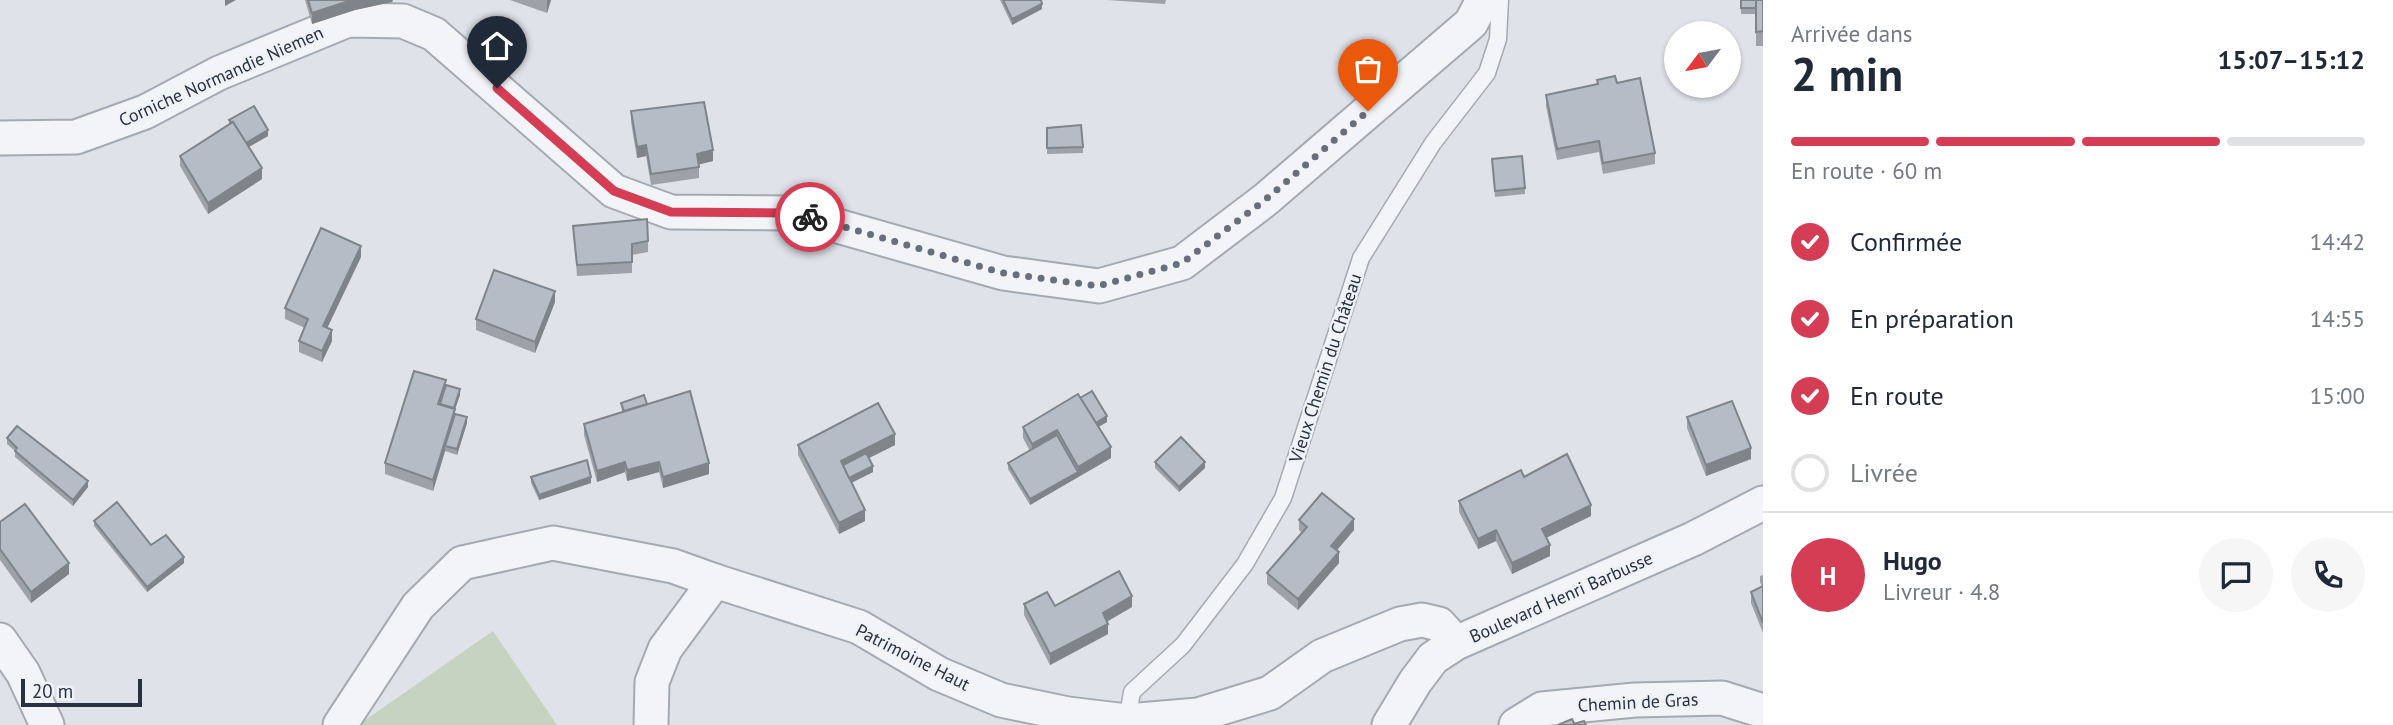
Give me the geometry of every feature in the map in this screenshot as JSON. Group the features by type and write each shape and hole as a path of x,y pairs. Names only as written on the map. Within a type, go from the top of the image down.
{"street":[{"name":"Corniche Normandie Niemen","path":"0,138 76,137 145,112 219,73 348,20 403,21 434,34 614,191 671,212 792,213 1003,273 1098,286 1182,263 1265,200 1471,23 1483,0"},
{"name":"Boulevard Henri Barbusse","path":"1389,725 1433,658 1456,643 1693,539 1763,503"},
{"name":"Patrimoine Haut","path":"340,725 418,606 462,563 553,543 673,565 859,627 939,674 1001,700 1068,714 1127,721 1198,715 1270,693 1322,656 1400,624 1422,620 1439,624 1456,643"},
{"path":"651,725 652,681 665,649 715,581"},
{"path":"0,640 23,673 47,725"},
{"name":"Chemin de Gras","path":"1516,725 1542,709 1635,700 1722,698 1763,711"}],"lane":[{"name":"Vieux Chemin du Château","path":"1127,721 1132,692 1183,645 1245,564 1283,498 1361,258 1433,143 1487,73 1498,39 1500,0"}],"green space":[{"path":"493,631 557,725 358,725"}],"building":[{"path":"308,0 352,0 312,13"},
{"path":"1003,0 1041,0 1042,4 1012,19"},
{"path":"1741,0 1756,0 1756,8 1741,8"},
{"path":"1756,0 1763,0 1763,31 1756,32"},
{"path":"1615,76 1617,83 1640,78 1655,153 1603,163 1599,141 1557,149 1546,95 1598,84 1597,80"},
{"path":"704,102 713,150 697,154 699,167 651,174 646,145 637,147 631,111"},
{"path":"254,106 268,130 246,143 229,120"},
{"path":"233,122 262,168 208,203 180,156"},
{"path":"1081,125 1083,147 1047,148 1047,128"},
{"path":"1522,156 1525,188 1495,191 1492,159"},
{"path":"647,219 648,241 632,244 632,262 577,265 573,226"},
{"path":"321,228 361,246 323,326 332,330 322,351 299,341 308,319 285,308"},
{"path":"494,270 555,291 535,342 476,319"},
{"path":"414,371 446,380 438,404 455,409 433,480 385,463"},
{"path":"446,385 460,389 454,408 440,404"},
{"path":"690,391 709,463 663,477 659,462 627,470 625,462 597,471 584,424"},
{"path":"1092,391 1107,416 1096,423 1080,398"},
{"path":"1078,394 1111,447 1078,467 1057,430 1032,444 1023,427"},
{"path":"644,395 647,404 624,411 621,403"},
{"path":"1732,401 1751,448 1706,465 1687,417"},
{"path":"878,403 895,434 841,461 865,510 839,523 798,445"},
{"path":"455,414 467,417 457,449 445,446"},
{"path":"17,426 88,481 73,500 15,451 17,448 7,438"},
{"path":"1057,435 1078,472 1030,499 1008,463"},
{"path":"1181,437 1205,462 1179,487 1155,462"},
{"path":"866,453 873,466 849,478 843,465"},
{"path":"1567,454 1591,505 1542,529 1550,545 1512,563 1496,530 1478,539 1459,501 1521,470 1524,477"},
{"path":"587,460 591,477 539,495 531,477"},
{"path":"1322,493 1354,519 1331,546 1339,552 1298,599 1267,573 1307,527 1299,520"},
{"path":"117,502 151,545 166,535 184,557 147,587 94,521"},
{"path":"25,504 69,563 31,592 0,549 0,522"},
{"path":"1119,571 1132,596 1103,613 1108,624 1050,654 1024,604 1047,592 1055,606"},
{"path":"1763,586 1763,623 1751,592"},
{"path":"1572,719 1575,725 1558,725"}],"way so far":[{"path":"810,217 1003,273 1098,286 1182,263 1265,200 1368,111"}],"route":[{"path":"497,88 614,191 671,212 792,213 810,217"}]}
